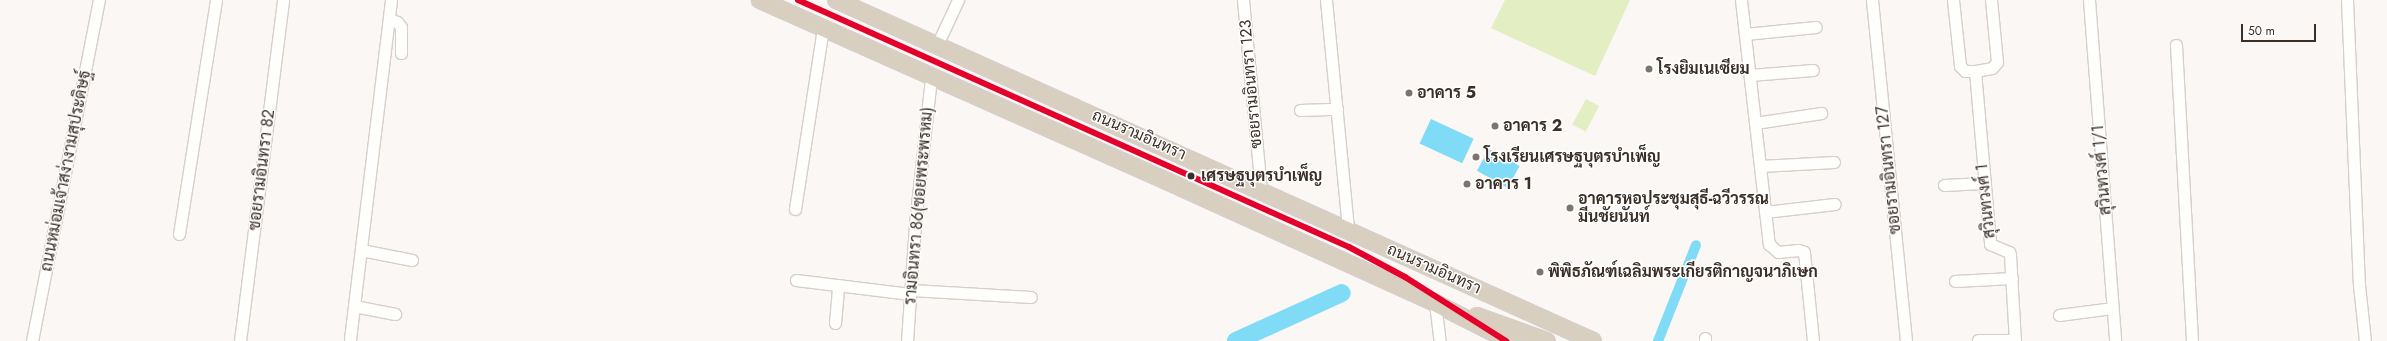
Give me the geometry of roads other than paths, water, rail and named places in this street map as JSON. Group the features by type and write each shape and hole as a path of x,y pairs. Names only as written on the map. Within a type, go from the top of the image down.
{"highway":[{"name":"ถนนรามอินทรา","path":"760,0 1435,303 1510,341"},
{"name":"ถนนรามอินทรา","path":"836,0 1593,341"},
{"path":"1435,303 1547,341"}],"street":[{"name":"ถนนหม่อมเจ้าสง่างามสุประดิษฐ์","path":"32,341 99,0"},
{"path":"179,234 216,0"},
{"name":"ซอยรามอินทรา 82","path":"240,341 283,0"},
{"path":"350,339 391,0"},
{"path":"937,45 958,0"},
{"name":"ซอยรามอินทรา 123","path":"1243,0 1261,191"},
{"path":"1326,0 1348,230"},
{"path":"1741,0 1769,244 1772,249 1778,252 1798,250 1804,252 1813,341"},
{"name":"ซอยรามอินทรา 127","path":"1872,0 1906,341"},
{"path":"1953,0 1960,66 1965,71 1989,70 1997,62 1991,0"},
{"name":"สุวินทวงศ์ 1/1","path":"2089,0 2115,341"},
{"path":"2347,0 2359,270 2365,341"},
{"path":"389,18 397,22 401,27 401,53"},
{"path":"1745,34 1816,27"},
{"path":"795,209 823,28"},
{"path":"2176,45 2192,341"},
{"path":"1750,76 1813,70"},
{"name":"สุวินทวงศ์ 1","path":"1975,71 1990,244 2009,252 2012,278 2015,340"},
{"name":"รามอินทรา 86(ซอยพระพรหม)","path":"907,338 910,292 931,77"},
{"path":"1300,110 1337,109"},
{"path":"1755,123 1821,113"},
{"path":"1760,166 1834,162"},
{"path":"1944,185 1984,182"},
{"path":"1765,212 1835,204"},
{"path":"361,250 412,260"},
{"path":"1955,281 2012,278"},
{"path":"796,280 910,292 1031,296"},
{"path":"835,323 838,285"},
{"path":"1435,303 1440,341"},
{"path":"354,306 395,314"},
{"path":"2059,315 2112,308"},
{"path":"1978,340 2015,340"}],"water":[{"path":"1431,119 1474,139 1462,163 1420,143"},
{"path":"1489,149 1520,166 1507,188 1477,171"}],"waterway":[{"path":"1658,341 1696,245"},
{"path":"1236,341 1342,293"}],"place":[{"name":"โรงยิมเนเซียม","path":"1649,69"},
{"name":"อาคาร 5","path":"1409,93"},
{"name":"อาคาร 2","path":"1495,126"},
{"name":"โรงเรียนเศรษฐบุตรบำเพ็ญ","path":"1476,157"},
{"name":"เศรษฐบุตรบำเพ็ญ","path":"1191,176"},
{"name":"อาคาร 1","path":"1467,184"},
{"name":"อาคารหอประชุมสุธี-ฉวีวรรณ มีนชัยนันท์","path":"1570,208"},
{"name":"พิพิธภัณฑ์เฉลิมพระเกียรติกาญจนาภิเษก","path":"1540,272"}]}
